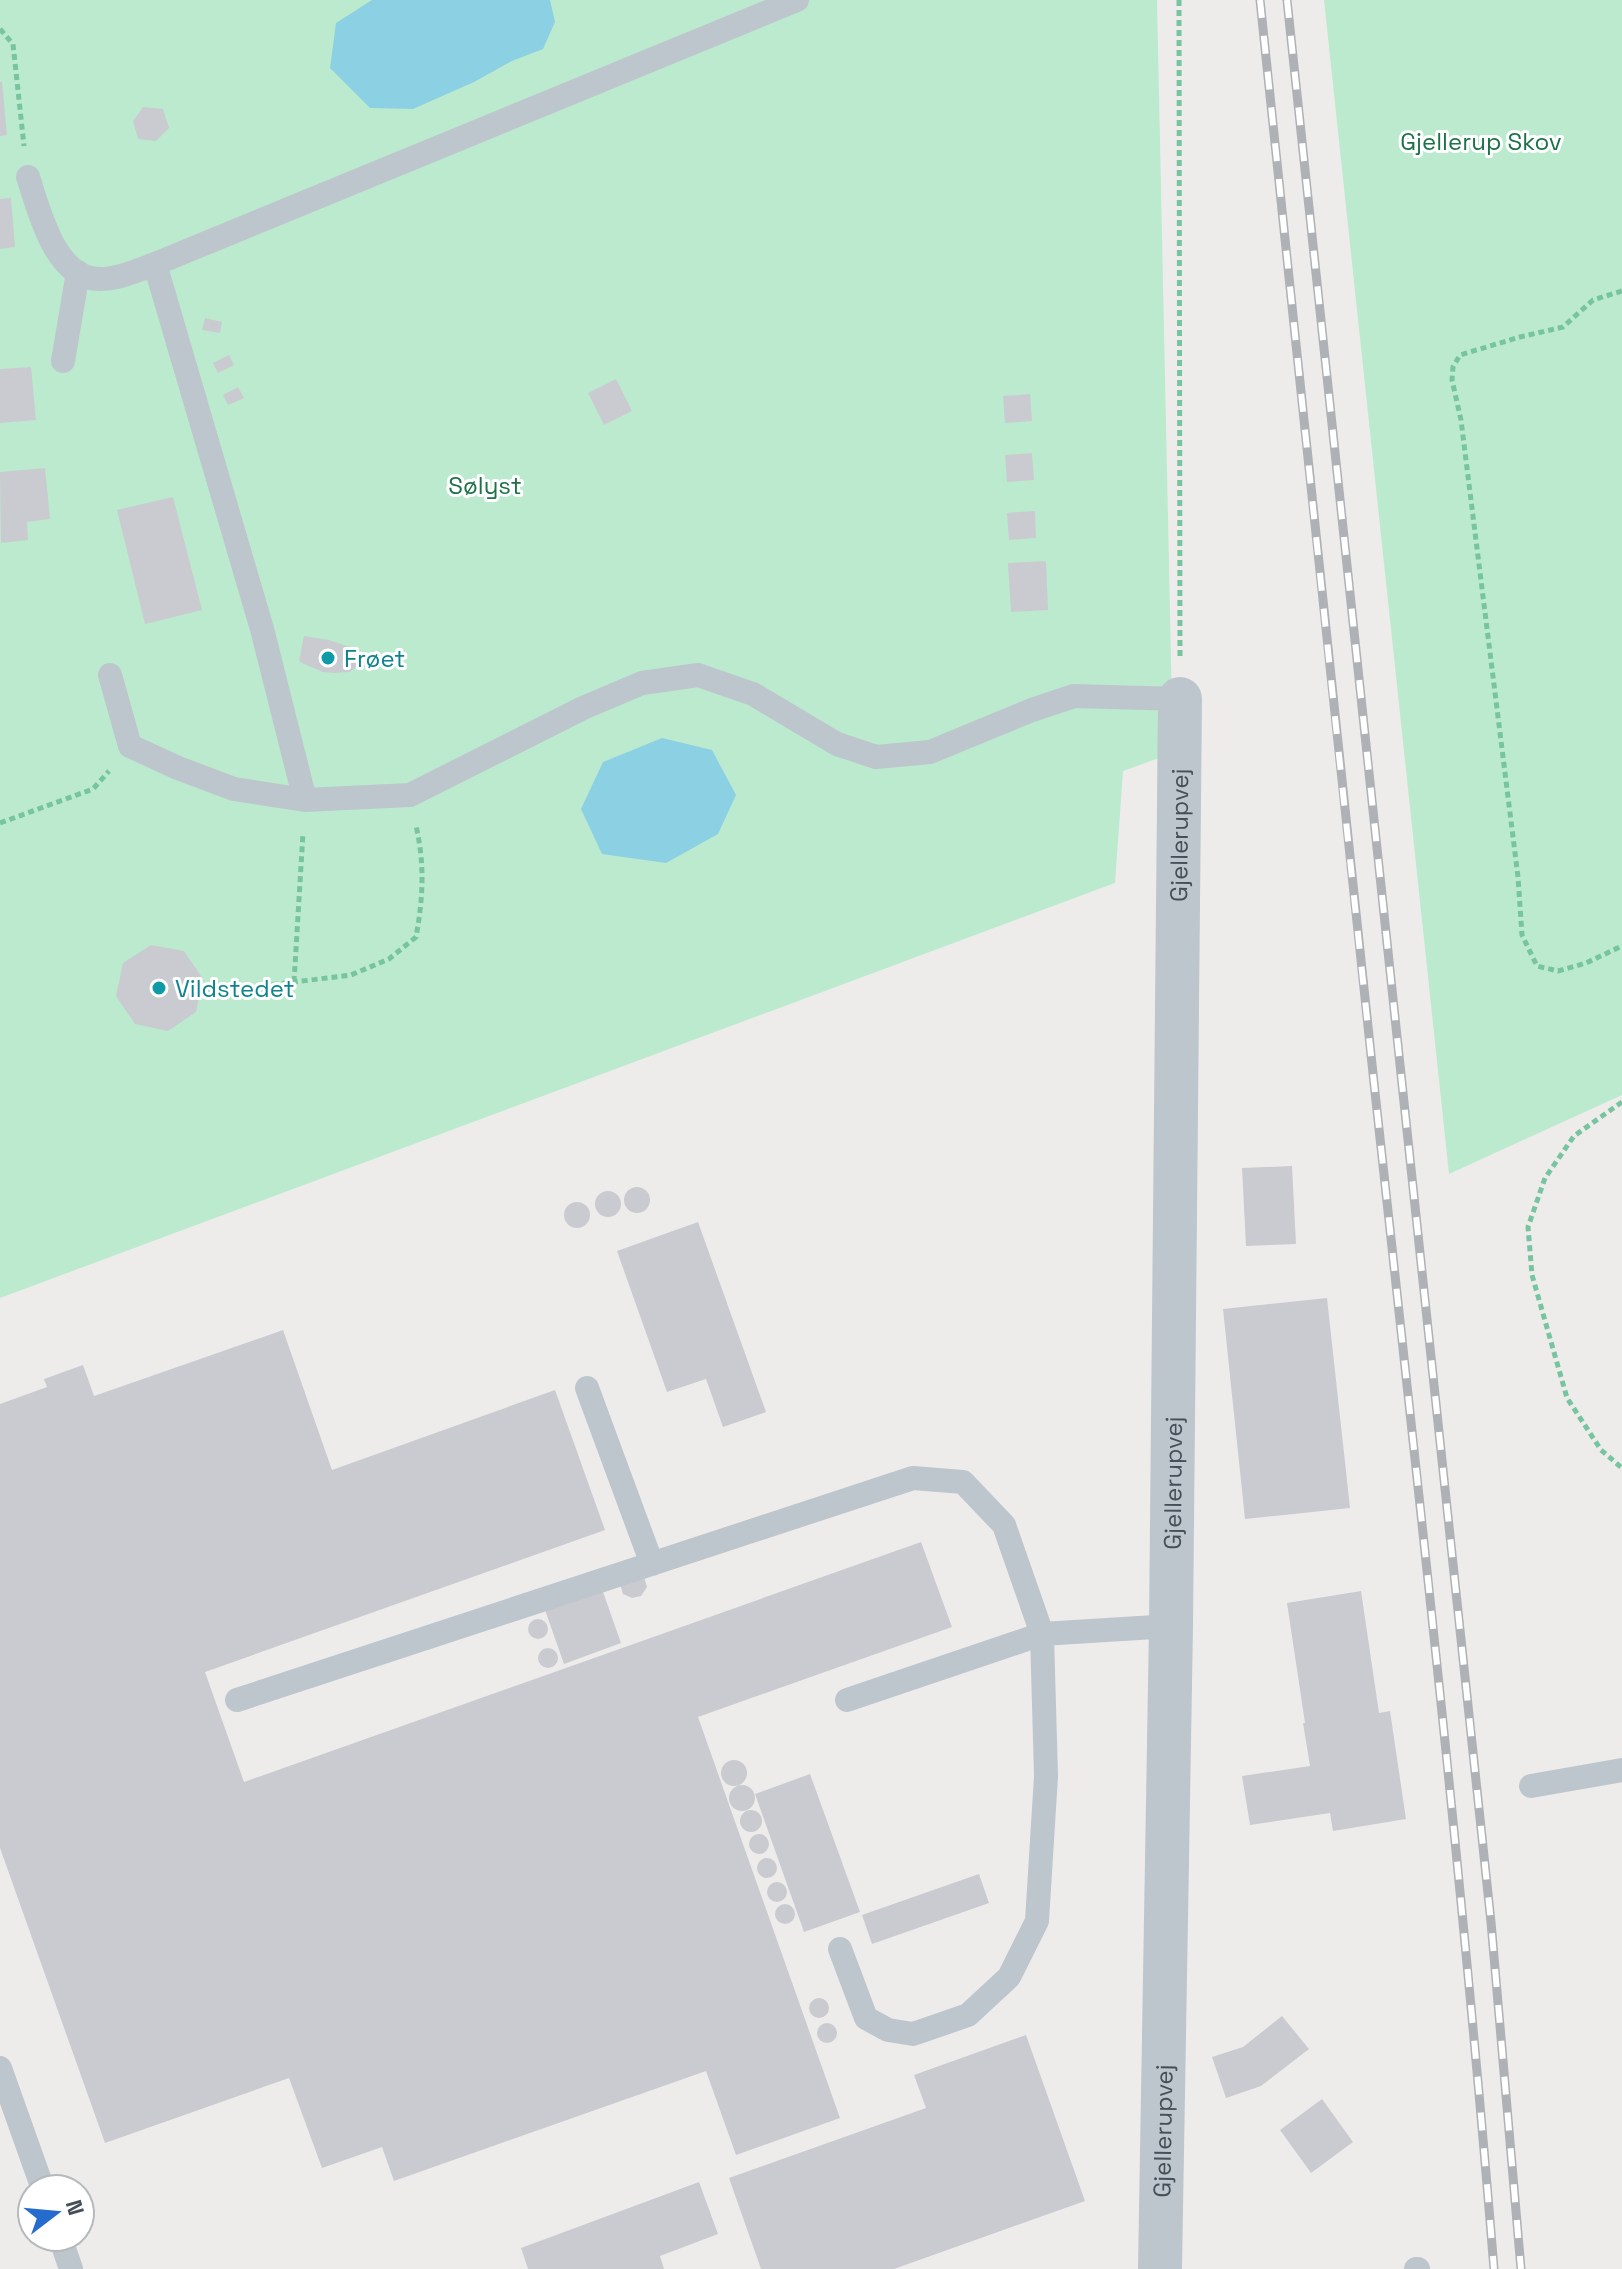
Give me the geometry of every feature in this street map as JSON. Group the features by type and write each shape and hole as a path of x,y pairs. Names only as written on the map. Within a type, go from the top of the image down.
{"street":[{"name":"Gjellerupvej","path":"1160,2269 1171,1626 1180,699"}],"lane":[{"path":"28,177 47,233 59,255 78,272 96,280 116,278 797,0"},
{"path":"155,264 262,629 305,800"},
{"path":"63,361 78,272"},
{"path":"110,675 130,746 234,789 305,800 410,795 583,708 642,683 698,675 753,694 837,744 876,757 930,752 1074,696 1180,699"},
{"path":"587,1388 652,1564"},
{"path":"237,1700 913,1478 963,1482 1004,1525 1042,1634 1046,1776 1037,1921 1009,1977 968,2015 913,2034 888,2030 866,2018 840,1949"},
{"path":"847,1700 1042,1634 1171,1626"},
{"path":"1531,1786 1622,1770"},
{"path":"0,2068 37,2173"}],"path":[{"path":"1179,0 1180,699"},
{"path":"0,29 13,44 28,177"},
{"path":"1622,291 1593,300 1563,327 1460,355 1453,367 1452,380 1461,420 1518,877 1522,935 1537,966 1558,971 1586,963 1622,946"},
{"path":"0,823 93,789 130,746"},
{"path":"262,986 351,975 389,959 416,937 423,899 422,849 410,795"},
{"path":"294,983 305,800"},
{"path":"1622,1102 1574,1136 1545,1178 1528,1227 1532,1275 1567,1398 1601,1450 1622,1468"}],"green space":[{"name":"Sølyst","path":"0,0 1157,0 1173,753 1123,771 1115,883 0,1298"},
{"name":"Gjellerup Skov","path":"1324,0 1622,0 1622,1095 1449,1174"}],"water":[{"path":"372,0 550,0 555,22 543,49 512,61 474,82 413,109 370,108 330,68 336,23"},
{"path":"662,738 712,750 736,795 718,834 666,863 602,854 581,809 603,762"}],"building":[{"path":"0,82 7,135 0,136"},
{"path":"143,107 163,109 169,128 156,141 138,139 133,121"},
{"path":"11,198 15,247 0,249 0,199"},
{"path":"205,318 222,322 220,333 202,330"},
{"path":"229,355 234,365 218,373 213,363"},
{"path":"31,367 36,420 0,423 0,369"},
{"path":"616,379 632,411 604,425 588,393"},
{"path":"238,387 244,398 228,405 223,395"},
{"path":"1030,394 1032,421 1005,423 1003,396"},
{"path":"1032,453 1034,480 1007,482 1005,455"},
{"path":"45,468 50,519 27,522 28,540 1,543 0,472"},
{"path":"173,497 202,610 145,624 117,510"},
{"path":"1035,511 1036,538 1009,540 1007,513"},
{"path":"1046,561 1048,610 1011,612 1008,563"},
{"name":"Frøet","path":"304,636 350,647 356,654 357,664 349,672 335,673 304,664 299,661"},
{"name":"Vildstedet","path":"151,945 184,951 203,979 196,1012 168,1031 135,1024 116,996 123,963"},
{"path":"1292,1166 1296,1244 1246,1246 1242,1168"},
{"path":"637,1187 646,1191 650,1200 646,1209 637,1213 628,1209 624,1200 628,1191"},
{"path":"608,1191 617,1195 621,1204 617,1213 608,1217 599,1213 595,1204 599,1195"},
{"path":"577,1202 586,1206 590,1215 586,1224 577,1228 568,1224 564,1215 568,1206"},
{"path":"698,1222 766,1412 723,1427 706,1379 667,1392 617,1251"},
{"path":"1327,1298 1350,1508 1245,1519 1223,1309"},
{"path":"283,1330 332,1470 555,1390 605,1530 205,1672 244,1782 921,1542 952,1627 698,1717 840,2118 736,2155 706,2071 394,2181 382,2147 322,2168 289,2078 105,2143 0,1848 0,1404 47,1387 44,1379 83,1365 94,1396"},
{"path":"644,1577 647,1587 641,1596 632,1598 623,1594 620,1584"},
{"path":"602,1589 621,1643 564,1664 545,1610"},
{"path":"1361,1591 1379,1713 1390,1711 1406,1819 1333,1831 1330,1813 1250,1825 1242,1776 1310,1766 1287,1603"},
{"path":"538,1619 545,1622 548,1629 545,1636 538,1639 531,1636 528,1629 531,1622"},
{"path":"548,1648 555,1651 558,1658 555,1665 548,1668 541,1665 538,1658 541,1651"},
{"path":"734,1760 743,1764 747,1773 743,1782 734,1786 725,1782 721,1773 725,1764"},
{"path":"810,1774 860,1912 804,1932 755,1794"},
{"path":"742,1785 751,1789 755,1798 751,1807 742,1811 733,1807 729,1798 733,1789"},
{"path":"751,1810 759,1813 762,1821 759,1829 751,1832 743,1829 740,1821 743,1813"},
{"path":"759,1834 766,1837 769,1844 766,1851 759,1854 752,1851 749,1844 752,1837"},
{"path":"767,1858 774,1861 777,1868 774,1875 767,1878 760,1875 757,1868 760,1861"},
{"path":"979,1874 989,1903 872,1944 862,1915"},
{"path":"777,1882 784,1885 787,1892 784,1899 777,1902 770,1899 767,1892 770,1885"},
{"path":"785,1904 792,1907 795,1914 792,1921 785,1924 778,1921 775,1914 778,1907"},
{"path":"819,1998 826,2001 829,2008 826,2015 819,2018 812,2015 809,2008 812,2001"},
{"path":"1282,2016 1309,2049 1261,2086 1226,2098 1212,2057 1243,2047"},
{"path":"827,2023 834,2026 837,2033 834,2040 827,2043 820,2040 817,2033 820,2026"},
{"path":"1026,2035 1085,2201 894,2269 761,2269 729,2178 926,2108 914,2075"},
{"path":"1322,2099 1353,2142 1311,2173 1280,2130"},
{"path":"699,2182 718,2234 660,2256 664,2269 528,2269 521,2248"}],"railway":[{"path":"1260,0 1438,1676 1494,2269"},
{"path":"1287,0 1491,1922 1521,2269"}],"place":[{"name":"Frøet","path":"328,658"},
{"name":"Vildstedet","path":"159,988"}]}
